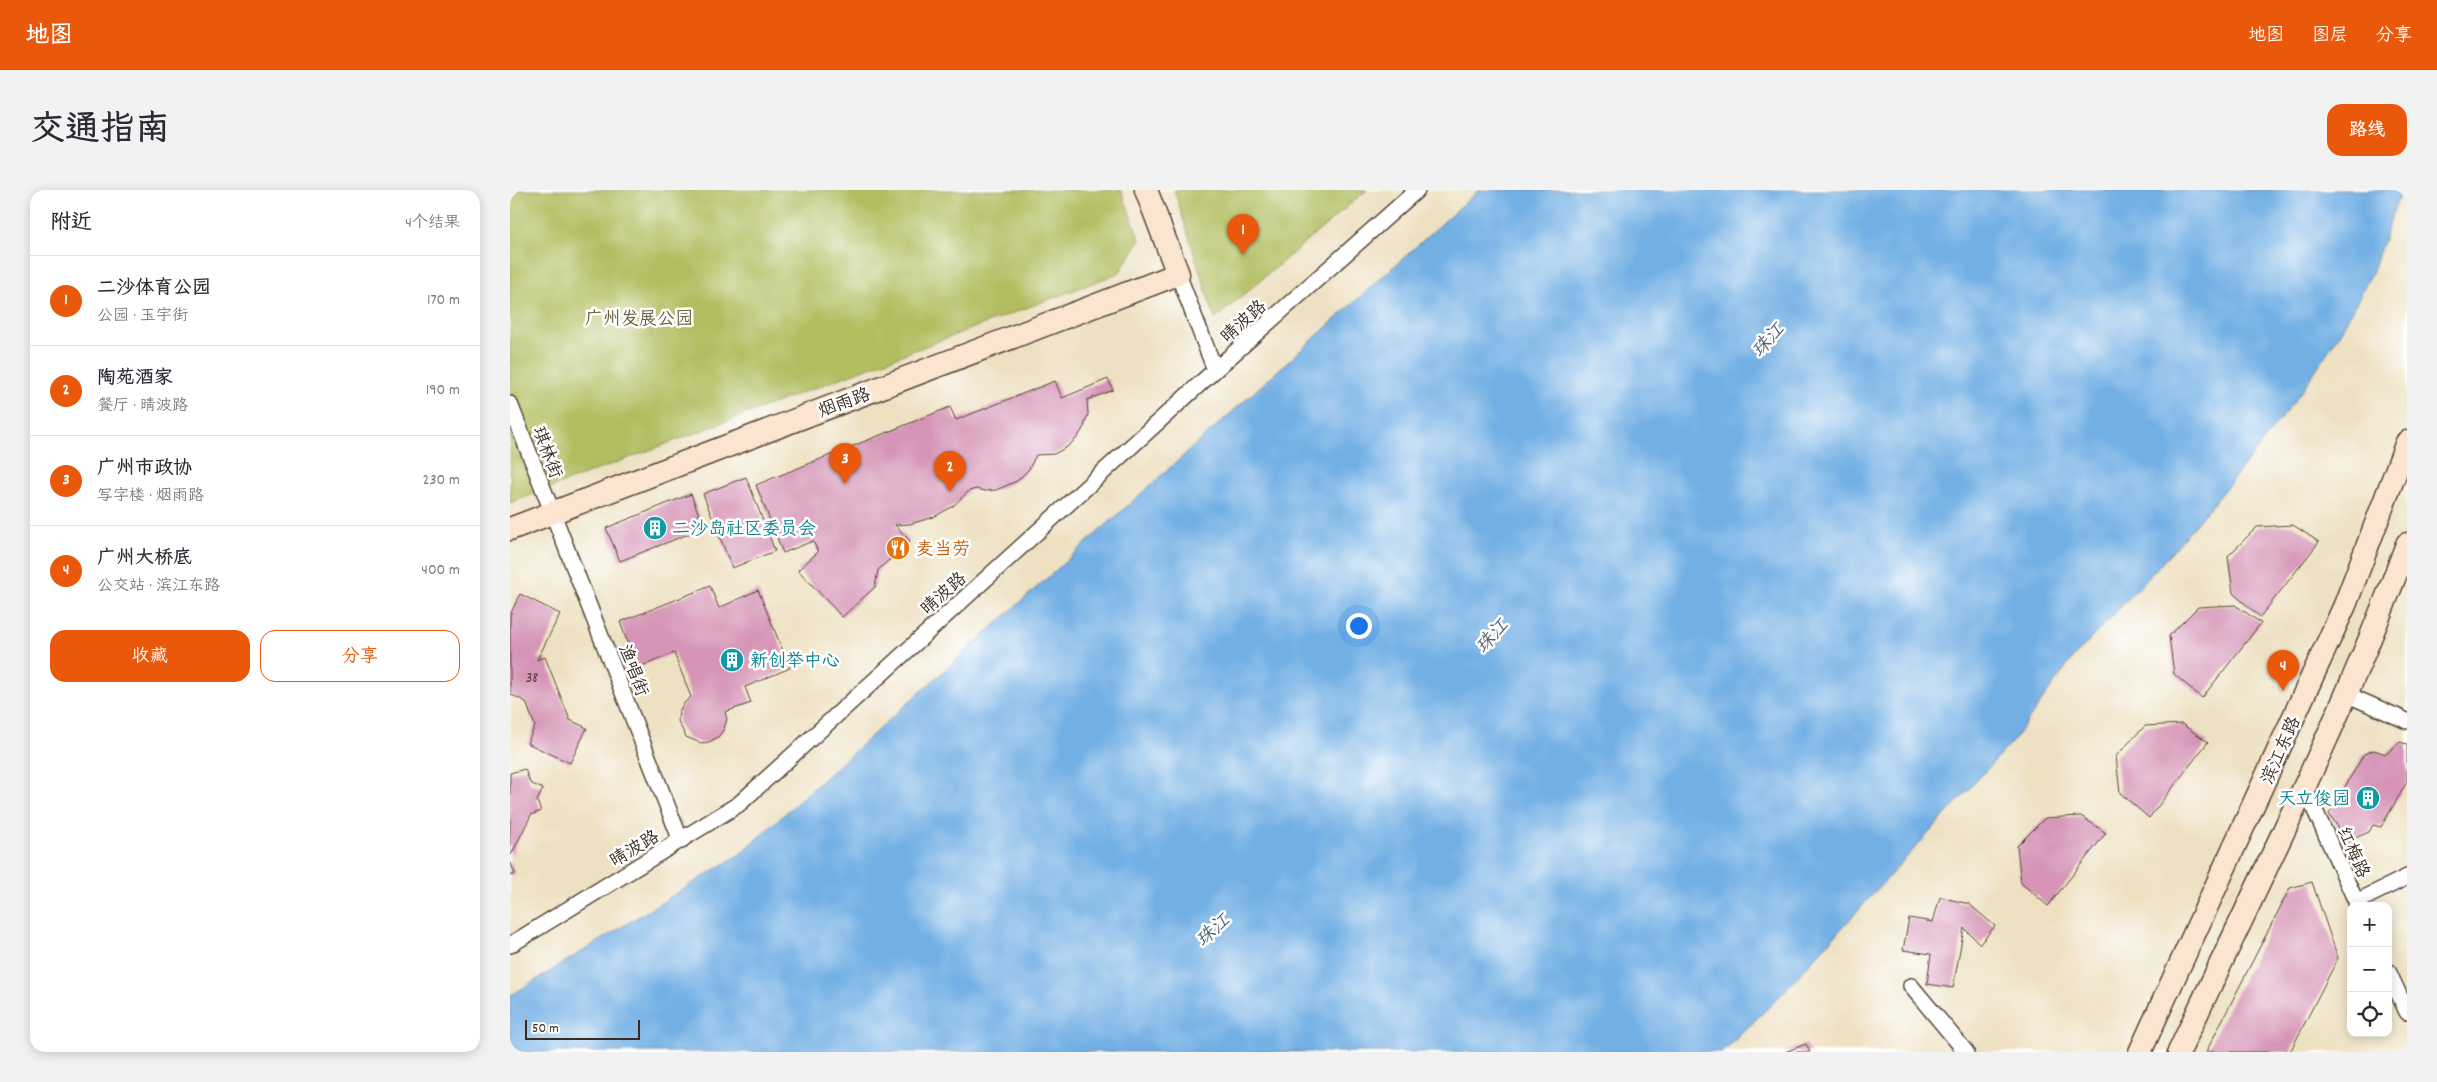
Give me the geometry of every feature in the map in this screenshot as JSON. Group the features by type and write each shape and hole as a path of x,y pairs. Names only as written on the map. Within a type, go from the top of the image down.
{"main road":[{"path":"1146,190 1178,274"},
{"name":"烟雨路","path":"510,529 1178,274"},
{"name":"滨江东路","path":"2140,1052 2345,605 2407,442"},
{"name":"滨江东路","path":"2179,1052 2346,694 2407,544"}],"street":[{"name":"晴波路","path":"510,945 739,804 1215,370 1417,190"},
{"path":"1178,274 1215,370"},
{"name":"琪林街","path":"510,404 552,513"},
{"name":"渔唱街","path":"552,513 681,841"},
{"path":"2346,694 2407,720"},
{"name":"红梅路","path":"2304,786 2356,902"},
{"path":"2361,902 2407,877"},
{"path":"2392,980 2407,1012"},
{"path":"1910,986 1966,1052"}],"green space":[{"name":"广州发展公园","path":"510,190 1121,190 1140,240 1119,273 510,503"},
{"path":"1174,190 1367,190 1215,319"}],"water":[{"name":"珠江","path":"1479,190 2401,190 2372,273 2339,335 2299,395 2240,471 2173,551 2072,659 2013,741 1778,998 1723,1052 510,1052 510,996 740,854"}],"building":[{"path":"1108,379 1113,390 1087,400 1088,414 1084,427 1077,438 1067,447 1054,454 1036,455 1029,469 1017,481 996,490 985,491 976,489 969,491 953,506 934,517 910,524 895,525 910,541 878,570 875,587 842,617 798,570 818,552 813,541 783,553 756,485 950,407 956,420 1055,381 1062,398"},
{"path":"746,477 775,551 732,568 703,494"},
{"name":"二沙岛社区委员会","path":"691,494 704,528 620,561 606,528"},
{"path":"2293,525 2319,542 2260,617 2233,593 2228,556 2257,527"},
{"name":"新创举中心","path":"710,586 719,608 758,590 790,668 745,687 751,703 725,712 727,719 724,729 718,737 709,742 701,743 686,737 678,721 679,711 691,697 674,653 637,668 620,622"},
{"path":"520,594 560,614 537,660 545,657 570,720 587,728 570,763 527,743 535,726 526,702 510,694 510,615"},
{"path":"2235,605 2261,623 2202,698 2174,674 2169,636 2198,607"},
{"path":"2182,724 2208,742 2149,818 2120,793 2116,756 2145,726"},
{"name":"天立俊园","path":"2400,742 2407,744 2407,782 2381,827 2373,825 2369,832 2348,841 2329,814 2364,754 2374,750 2386,754"},
{"path":"525,769 530,783 543,789 537,801 541,811 531,815 510,857 510,773"},
{"path":"2081,816 2106,833 2048,906 2021,883 2017,846 2045,818"},
{"path":"510,861 515,874 510,876"},
{"path":"2312,882 2338,958 2290,1052 2206,1052 2290,888"},
{"path":"1940,897 1969,904 1995,926 1980,944 1964,928 1953,988 1927,984 1931,954 1903,950 1909,918 1933,922"},
{"path":"1806,1044 1810,1052 1785,1052"}],"place":[{"name":"二沙体育公园","path":"1243,255"},
{"name":"广州市政协","path":"845,484"},
{"name":"陶苑酒家","path":"950,492"},
{"name":"二沙岛社区委员会","path":"655,528"},
{"name":"麦当劳","path":"898,548"},
{"name":"新创举中心","path":"732,660"},
{"name":"广州大桥底","path":"2283,691"},
{"name":"天立俊园","path":"2368,798"}]}
